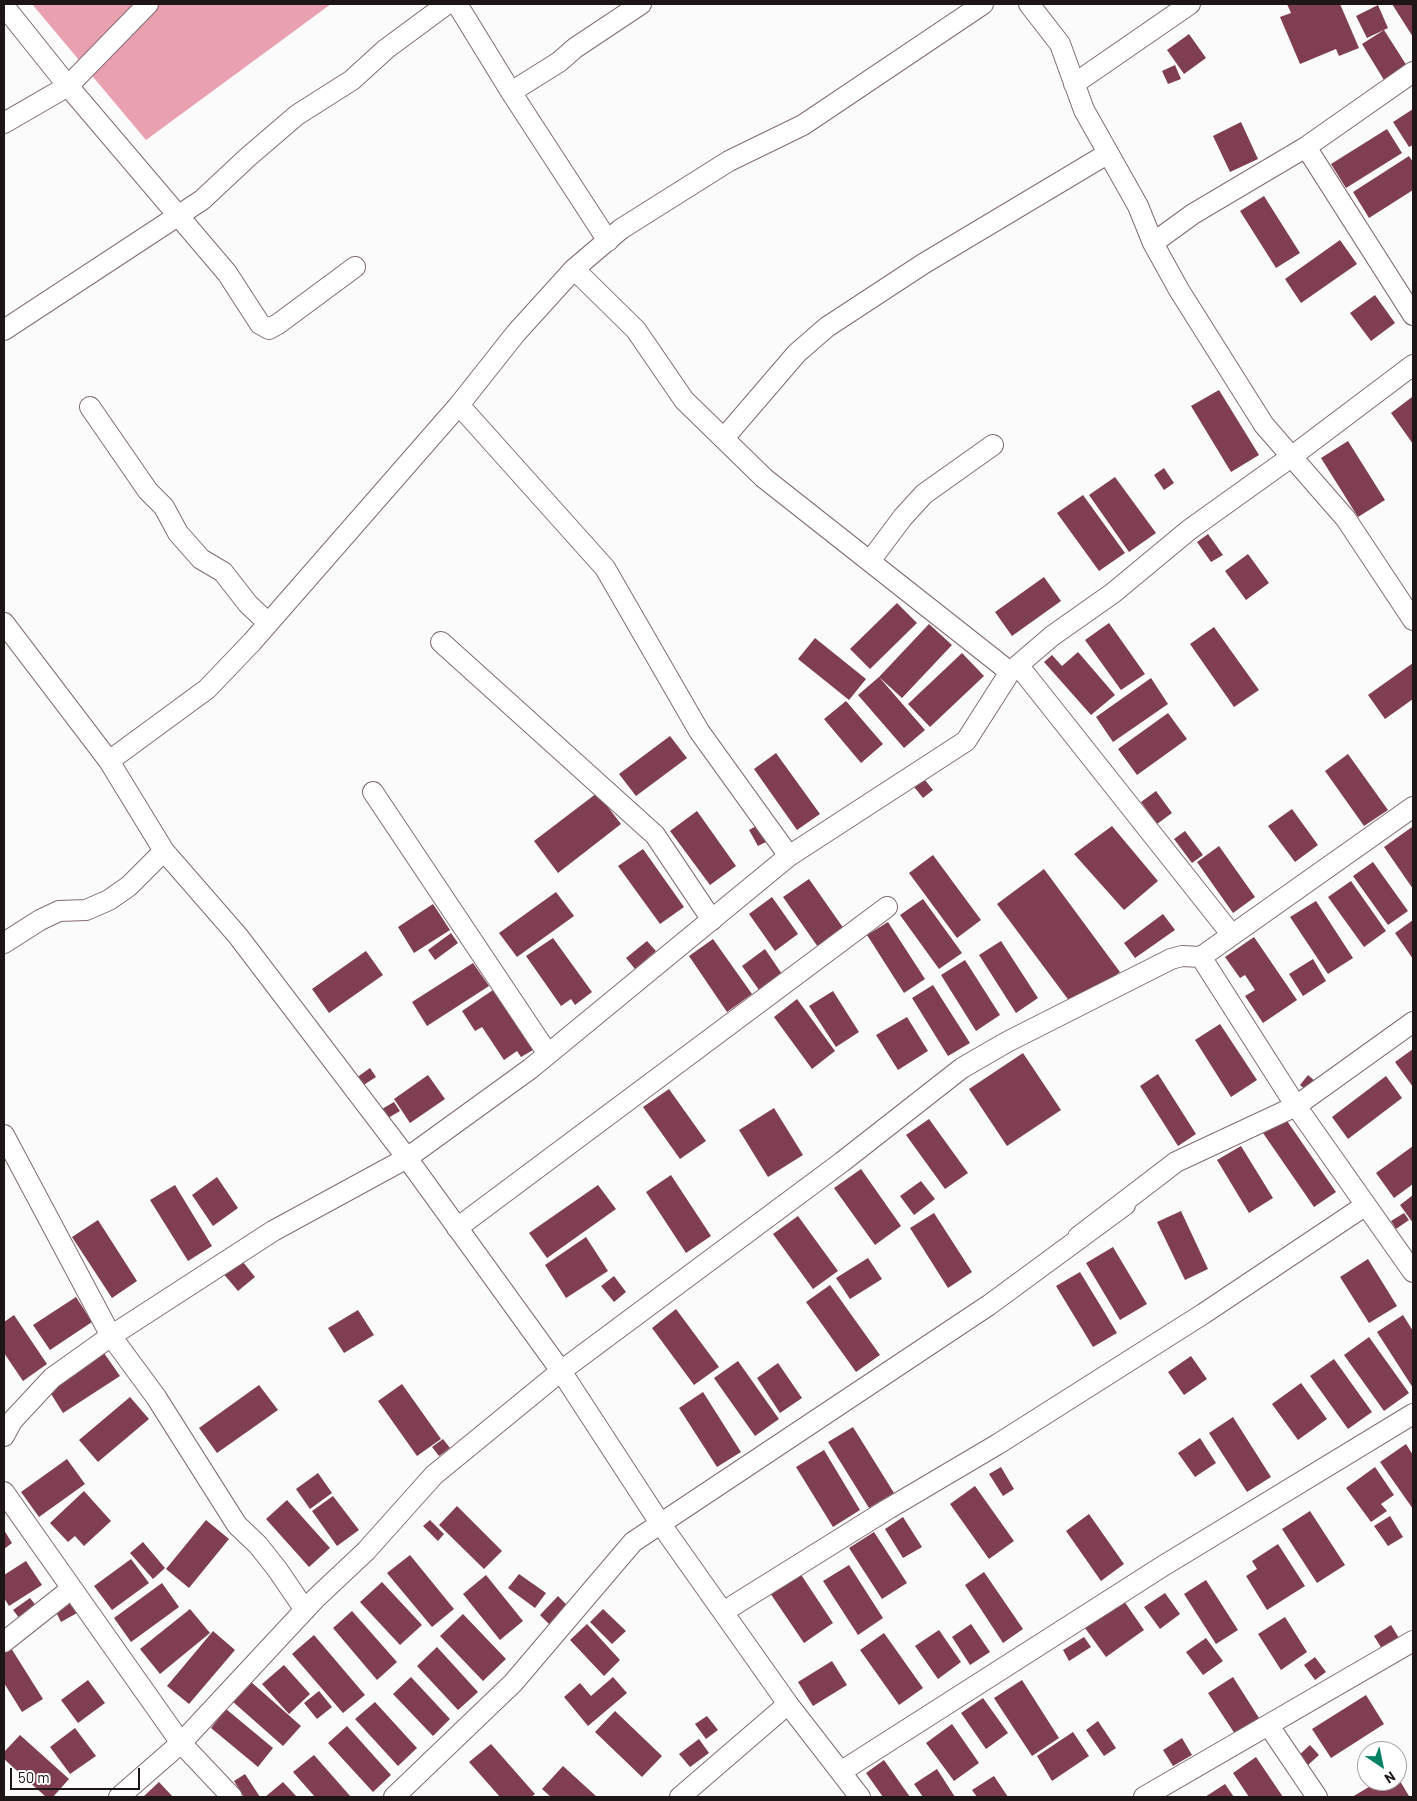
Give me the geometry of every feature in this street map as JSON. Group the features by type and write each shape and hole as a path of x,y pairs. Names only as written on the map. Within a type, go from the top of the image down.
{"street":[{"path":"4,123 68,86 148,4"},
{"path":"4,330 202,200 297,115 352,80 386,49 447,4"},
{"path":"457,4 510,92 608,241"},
{"path":"510,92 559,62 575,48 641,4"},
{"path":"109,761 207,689 252,642 459,405 516,333 574,269 621,229 729,161 803,126 983,4"},
{"path":"1029,4 1060,44 1084,110 1106,154 1138,206 1153,243 1179,290 1264,425 1346,519 1413,620"},
{"path":"1074,84 1190,4"},
{"path":"4,6 68,86 227,273 260,324 269,329 355,267"},
{"path":"1153,243 1193,214 1306,147 1413,72"},
{"path":"1306,147 1413,315"},
{"path":"724,438 797,353 827,327 923,264 1106,154"},
{"path":"574,269 636,330 684,400 764,478 870,561 1014,668 1232,935"},
{"path":"4,1436 12,1421 52,1378 111,1336 273,1231 407,1158 548,1054 789,856 966,741 1014,668 1052,636 1113,593 1189,530 1291,457 1413,365"},
{"path":"459,405 604,568 699,731 789,856"},
{"path":"90,407 148,491 164,507 178,533 201,559 223,572 248,604 268,622"},
{"path":"870,561 902,517 924,494 993,445"},
{"path":"7,634 109,761 164,852 238,936 407,1158 561,1371 660,1523 788,1704 842,1771 860,1797"},
{"path":"441,642 655,835 712,920"},
{"path":"373,792 548,1054"},
{"path":"119,1797 182,1743 305,1610 366,1551 434,1474 561,1371 842,1162 962,1068 1007,1042 1171,959 1182,956 1201,957 1413,807"},
{"path":"4,943 40,920 60,911 86,910 109,900 129,886 164,852"},
{"path":"457,1228 887,907"},
{"path":"1201,957 1296,1106 1412,1270"},
{"path":"394,1797 513,1683 633,1542 989,1305 1125,1205 1078,1237 1176,1162 1296,1106 1413,1022"},
{"path":"4,1135 111,1336 156,1397 237,1525 258,1545 305,1610"},
{"path":"723,1612 856,1528 998,1444 1203,1314 1366,1204"},
{"path":"842,1771 1163,1566 1413,1414"},
{"path":"4,1492 182,1743 232,1797"},
{"path":"4,1642 71,1589"},
{"path":"1144,1797 1413,1641"},
{"path":"680,1797 788,1704"},
{"path":"1269,1726 1318,1797"}],"shaded area":[{"path":"32,4 331,4 146,140"}],"building":[{"path":"1287,4 1340,4 1359,48 1339,56 1336,49 1300,64 1280,17 1291,13"},
{"path":"1392,4 1413,4 1413,37"},
{"path":"1378,5 1388,28 1367,38 1356,16"},
{"path":"1384,30 1407,66 1384,80 1362,44"},
{"path":"1189,34 1206,58 1184,74 1167,50"},
{"path":"1175,65 1181,79 1168,84 1162,71"},
{"path":"1413,109 1413,145 1409,147 1393,122"},
{"path":"1241,122 1258,159 1230,172 1213,136"},
{"path":"1387,129 1402,153 1346,188 1331,164"},
{"path":"1409,156 1413,162 1413,190 1369,218 1353,192"},
{"path":"1264,196 1300,253 1276,268 1240,211"},
{"path":"1340,240 1357,264 1301,303 1285,279"},
{"path":"1375,295 1395,323 1371,341 1350,313"},
{"path":"1219,390 1259,455 1231,472 1191,406"},
{"path":"1413,398 1413,444 1391,413"},
{"path":"1348,441 1385,500 1358,517 1321,458"},
{"path":"1164,468 1174,483 1164,490 1154,475"},
{"path":"1115,477 1156,533 1129,552 1089,495"},
{"path":"1083,495 1125,553 1099,571 1057,513"},
{"path":"1208,534 1223,555 1211,562 1197,542"},
{"path":"1248,554 1269,583 1246,600 1225,571"},
{"path":"1044,577 1061,601 1012,636 995,612"},
{"path":"897,603 917,623 870,669 850,649"},
{"path":"1109,623 1145,674 1121,690 1085,640"},
{"path":"929,624 952,645 902,698 879,677"},
{"path":"1214,627 1259,690 1234,707 1190,644"},
{"path":"815,638 866,679 849,700 798,659"},
{"path":"1078,652 1115,695 1091,715 1044,662 1052,655 1062,666"},
{"path":"962,653 984,676 930,727 908,704"},
{"path":"1413,663 1413,699 1385,719 1368,695"},
{"path":"879,677 925,730 904,748 858,695"},
{"path":"1151,678 1168,704 1113,742 1096,717"},
{"path":"846,701 883,744 861,763 824,719"},
{"path":"1168,713 1187,739 1137,775 1118,749"},
{"path":"670,736 687,758 636,796 619,774"},
{"path":"776,753 820,814 797,830 754,769"},
{"path":"1348,754 1388,810 1364,826 1325,771"},
{"path":"921,775 933,790 923,798 911,783"},
{"path":"1156,791 1172,813 1157,824 1141,802"},
{"path":"597,793 621,824 558,873 534,841"},
{"path":"1292,809 1318,845 1295,862 1268,826"},
{"path":"697,811 736,866 710,885 670,831"},
{"path":"758,825 766,842 758,846 749,830"},
{"path":"1112,826 1158,881 1124,910 1074,854"},
{"path":"1412,827 1413,830 1413,889 1384,847"},
{"path":"1185,831 1203,855 1192,863 1174,839"},
{"path":"1219,846 1255,897 1233,913 1197,862"},
{"path":"643,849 684,907 660,924 618,866"},
{"path":"933,855 981,920 957,938 909,873"},
{"path":"1373,862 1408,911 1388,925 1353,876"},
{"path":"1044,869 1120,972 1073,1006 997,904"},
{"path":"809,879 844,929 818,947 783,897"},
{"path":"1351,881 1386,931 1364,947 1328,897"},
{"path":"556,892 574,916 517,957 499,933"},
{"path":"772,897 798,934 775,951 749,914"},
{"path":"923,899 962,953 939,969 900,915"},
{"path":"1316,901 1353,958 1328,974 1290,917"},
{"path":"433,904 450,930 414,953 398,927"},
{"path":"1163,914 1175,930 1135,958 1124,943"},
{"path":"1413,920 1413,959 1395,933"},
{"path":"888,922 925,979 904,993 867,935"},
{"path":"451,933 458,943 435,960 428,950"},
{"path":"1254,937 1297,1000 1263,1023 1245,996 1255,990 1245,975 1240,978 1225,957"},
{"path":"553,938 592,992 575,1005 571,999 561,1006 526,956"},
{"path":"713,939 752,994 727,1012 689,956"},
{"path":"647,941 656,951 635,969 626,958"},
{"path":"1001,941 1038,998 1016,1013 979,955"},
{"path":"765,949 782,974 759,990 742,966"},
{"path":"366,951 383,975 329,1013 312,989"},
{"path":"1313,959 1326,981 1303,996 1289,974"},
{"path":"965,960 1000,1015 976,1031 941,975"},
{"path":"473,963 489,986 427,1026 412,1002"},
{"path":"933,985 970,1043 948,1056 912,998"},
{"path":"493,990 533,1050 521,1057 517,1051 504,1060 482,1027 475,1031 462,1011"},
{"path":"833,991 859,1032 836,1047 809,1006"},
{"path":"797,999 835,1051 812,1069 774,1017"},
{"path":"907,1017 928,1051 898,1070 876,1035"},
{"path":"1220,1024 1257,1080 1231,1097 1195,1040"},
{"path":"1413,1049 1413,1087 1395,1062"},
{"path":"1023,1053 1061,1110 1007,1146 969,1089"},
{"path":"370,1068 376,1077 362,1086 356,1078"},
{"path":"1158,1074 1196,1134 1178,1146 1140,1086"},
{"path":"428,1075 445,1099 410,1123 394,1099"},
{"path":"1308,1075 1316,1082 1308,1092 1300,1085"},
{"path":"1386,1076 1402,1098 1348,1139 1332,1117"},
{"path":"669,1089 706,1141 680,1159 643,1107"},
{"path":"394,1102 400,1111 388,1118 382,1109"},
{"path":"774,1108 803,1155 768,1177 739,1130"},
{"path":"1285,1118 1336,1192 1314,1207 1263,1133"},
{"path":"929,1119 968,1173 945,1189 906,1135"},
{"path":"1241,1146 1273,1198 1249,1213 1217,1160"},
{"path":"1413,1146 1413,1184 1394,1198 1376,1173"},
{"path":"861,1169 901,1226 875,1245 834,1188"},
{"path":"671,1175 711,1236 686,1253 646,1192"},
{"path":"217,1177 238,1208 213,1226 192,1195"},
{"path":"921,1181 935,1199 914,1215 900,1196"},
{"path":"175,1185 212,1246 188,1261 150,1200"},
{"path":"598,1185 616,1209 547,1258 529,1233"},
{"path":"1413,1195 1413,1223 1400,1205"},
{"path":"1181,1211 1208,1269 1185,1280 1157,1222"},
{"path":"934,1213 972,1272 948,1288 910,1228"},
{"path":"1404,1213 1409,1220 1396,1229 1391,1221"},
{"path":"798,1216 838,1271 813,1289 773,1234"},
{"path":"98,1220 137,1281 112,1298 72,1237"},
{"path":"586,1237 608,1271 566,1298 545,1265"},
{"path":"1113,1247 1147,1304 1120,1320 1086,1263"},
{"path":"239,1257 255,1277 238,1291 222,1272"},
{"path":"868,1258 882,1279 850,1299 836,1278"},
{"path":"1368,1259 1397,1306 1369,1323 1340,1277"},
{"path":"1080,1272 1117,1333 1093,1347 1056,1286"},
{"path":"614,1276 626,1292 614,1302 601,1286"},
{"path":"830,1285 880,1355 856,1372 806,1302"},
{"path":"76,1297 92,1322 50,1350 33,1325"},
{"path":"676,1309 719,1367 694,1385 652,1328"},
{"path":"358,1310 374,1335 344,1353 328,1328"},
{"path":"14,1315 47,1364 23,1381 4,1353 4,1322"},
{"path":"1403,1315 1413,1331 1413,1388 1377,1332"},
{"path":"1369,1337 1409,1393 1384,1411 1344,1355"},
{"path":"104,1353 120,1376 63,1413 48,1389"},
{"path":"1191,1356 1207,1379 1184,1395 1168,1372"},
{"path":"1334,1359 1372,1412 1348,1429 1310,1376"},
{"path":"738,1361 779,1419 755,1436 714,1378"},
{"path":"778,1363 802,1398 780,1413 757,1378"},
{"path":"1301,1383 1327,1419 1298,1440 1272,1404"},
{"path":"402,1384 441,1439 417,1456 378,1401"},
{"path":"259,1385 278,1410 217,1453 199,1428"},
{"path":"703,1392 741,1452 717,1467 679,1408"},
{"path":"130,1397 149,1419 98,1462 79,1440"},
{"path":"1233,1417 1271,1477 1247,1492 1209,1433"},
{"path":"853,1427 894,1493 869,1508 828,1442"},
{"path":"1200,1438 1216,1463 1195,1477 1178,1453"},
{"path":"443,1439 450,1448 439,1456 432,1447"},
{"path":"1406,1444 1413,1455 1413,1509 1380,1462"},
{"path":"824,1450 860,1510 833,1527 796,1467"},
{"path":"67,1459 85,1484 39,1517 21,1492"},
{"path":"1001,1467 1014,1489 1003,1496 989,1474"},
{"path":"1375,1467 1394,1495 1381,1504 1387,1511 1371,1522 1346,1488"},
{"path":"318,1473 332,1493 310,1509 296,1489"},
{"path":"975,1486 1014,1541 989,1559 950,1504"},
{"path":"84,1491 111,1521 84,1546 75,1536 68,1542 50,1523"},
{"path":"333,1496 359,1530 337,1546 312,1511"},
{"path":"287,1500 330,1548 309,1567 266,1519"},
{"path":"457,1506 502,1551 484,1569 439,1525"},
{"path":"1310,1511 1345,1565 1317,1583 1282,1529"},
{"path":"1089,1514 1124,1564 1101,1581 1066,1531"},
{"path":"1390,1516 1403,1537 1388,1546 1374,1526"},
{"path":"903,1517 922,1547 903,1558 885,1529"},
{"path":"206,1520 229,1539 189,1588 166,1569"},
{"path":"430,1520 444,1534 438,1541 423,1526"},
{"path":"4,1530 12,1543 4,1549"},
{"path":"874,1532 907,1583 882,1599 849,1548"},
{"path":"143,1542 165,1568 153,1579 130,1553"},
{"path":"1278,1544 1305,1586 1267,1610 1246,1576 1257,1569 1252,1561"},
{"path":"410,1555 454,1609 432,1627 387,1573"},
{"path":"131,1559 149,1583 112,1610 94,1586"},
{"path":"26,1561 42,1585 9,1606 4,1598 4,1575"},
{"path":"849,1565 883,1618 858,1635 823,1581"},
{"path":"798,1570 833,1623 804,1643 768,1590"},
{"path":"984,1572 1023,1629 1003,1643 965,1585"},
{"path":"519,1574 546,1593 535,1608 508,1588"},
{"path":"486,1575 523,1621 500,1640 463,1594"},
{"path":"1206,1580 1238,1630 1216,1644 1184,1594"},
{"path":"382,1582 422,1625 400,1645 360,1602"},
{"path":"162,1583 179,1607 131,1642 114,1618"},
{"path":"1165,1593 1180,1614 1160,1629 1144,1607"},
{"path":"558,1596 568,1606 550,1625 540,1615"},
{"path":"30,1598 37,1607 20,1619 13,1610"},
{"path":"1124,1601 1144,1630 1106,1657 1085,1628"},
{"path":"71,1603 77,1613 61,1622 56,1612"},
{"path":"190,1609 210,1633 160,1674 140,1649"},
{"path":"603,1609 626,1631 612,1644 590,1622"},
{"path":"352,1611 397,1662 377,1680 333,1628"},
{"path":"463,1614 506,1659 483,1681 440,1636"},
{"path":"1285,1617 1307,1652 1281,1670 1258,1634"},
{"path":"587,1624 620,1660 604,1676 570,1640"},
{"path":"971,1624 990,1652 970,1665 952,1637"},
{"path":"1391,1625 1399,1638 1382,1649 1374,1636"},
{"path":"939,1630 961,1662 938,1679 915,1646"},
{"path":"213,1631 235,1650 189,1704 167,1686"},
{"path":"884,1633 923,1688 899,1705 860,1650"},
{"path":"314,1635 365,1695 343,1713 292,1654"},
{"path":"1084,1637 1091,1647 1069,1661 1063,1650"},
{"path":"1206,1638 1223,1661 1203,1675 1186,1652"},
{"path":"437,1647 478,1692 458,1710 417,1666"},
{"path":"11,1648 43,1699 22,1712 4,1683 4,1653"},
{"path":"1315,1657 1326,1672 1315,1680 1304,1665"},
{"path":"832,1661 847,1685 813,1706 798,1682"},
{"path":"284,1665 310,1694 289,1714 262,1684"},
{"path":"411,1677 450,1719 433,1736 393,1694"},
{"path":"613,1677 627,1693 588,1726 564,1697 580,1683 591,1696"},
{"path":"1233,1677 1259,1718 1235,1734 1208,1693"},
{"path":"88,1680 105,1703 78,1723 61,1700"},
{"path":"1022,1680 1059,1738 1032,1756 994,1698"},
{"path":"250,1681 301,1726 283,1746 232,1701"},
{"path":"319,1691 332,1707 317,1719 304,1703"},
{"path":"1366,1695 1384,1724 1331,1758 1312,1729"},
{"path":"983,1698 1008,1733 986,1749 961,1713"},
{"path":"375,1702 417,1748 398,1766 355,1719"},
{"path":"226,1709 273,1748 258,1767 211,1728"},
{"path":"615,1711 662,1756 642,1777 595,1732"},
{"path":"707,1716 718,1730 706,1739 695,1724"},
{"path":"1098,1721 1116,1748 1104,1756 1086,1730"},
{"path":"952,1724 979,1763 954,1781 926,1743"},
{"path":"347,1726 391,1775 373,1792 328,1743"},
{"path":"75,1728 96,1756 70,1774 50,1747"},
{"path":"1073,1732 1089,1756 1052,1781 1037,1756"},
{"path":"20,1735 69,1779 53,1797 46,1797 4,1759 4,1752"},
{"path":"1182,1738 1192,1755 1173,1766 1163,1750"},
{"path":"699,1739 709,1753 690,1767 679,1754"},
{"path":"491,1744 535,1794 531,1797 500,1797 469,1762"},
{"path":"1310,1745 1319,1755 1308,1765 1299,1755"},
{"path":"314,1755 351,1797 315,1797 293,1772"},
{"path":"1256,1757 1283,1797 1249,1797 1233,1773"},
{"path":"884,1760 910,1797 883,1797 866,1773"},
{"path":"563,1766 597,1797 551,1797 542,1789"},
{"path":"937,1769 955,1797 923,1797 914,1784"},
{"path":"245,1774 260,1797 244,1797 234,1781"},
{"path":"994,1776 1008,1797 977,1797 972,1790"},
{"path":"159,1782 173,1797 143,1797"},
{"path":"283,1782 297,1797 265,1797"},
{"path":"1225,1784 1234,1797 1205,1797"},
{"path":"1362,1791 1406,1791 1409,1796 1407,1797 1352,1797"}]}
